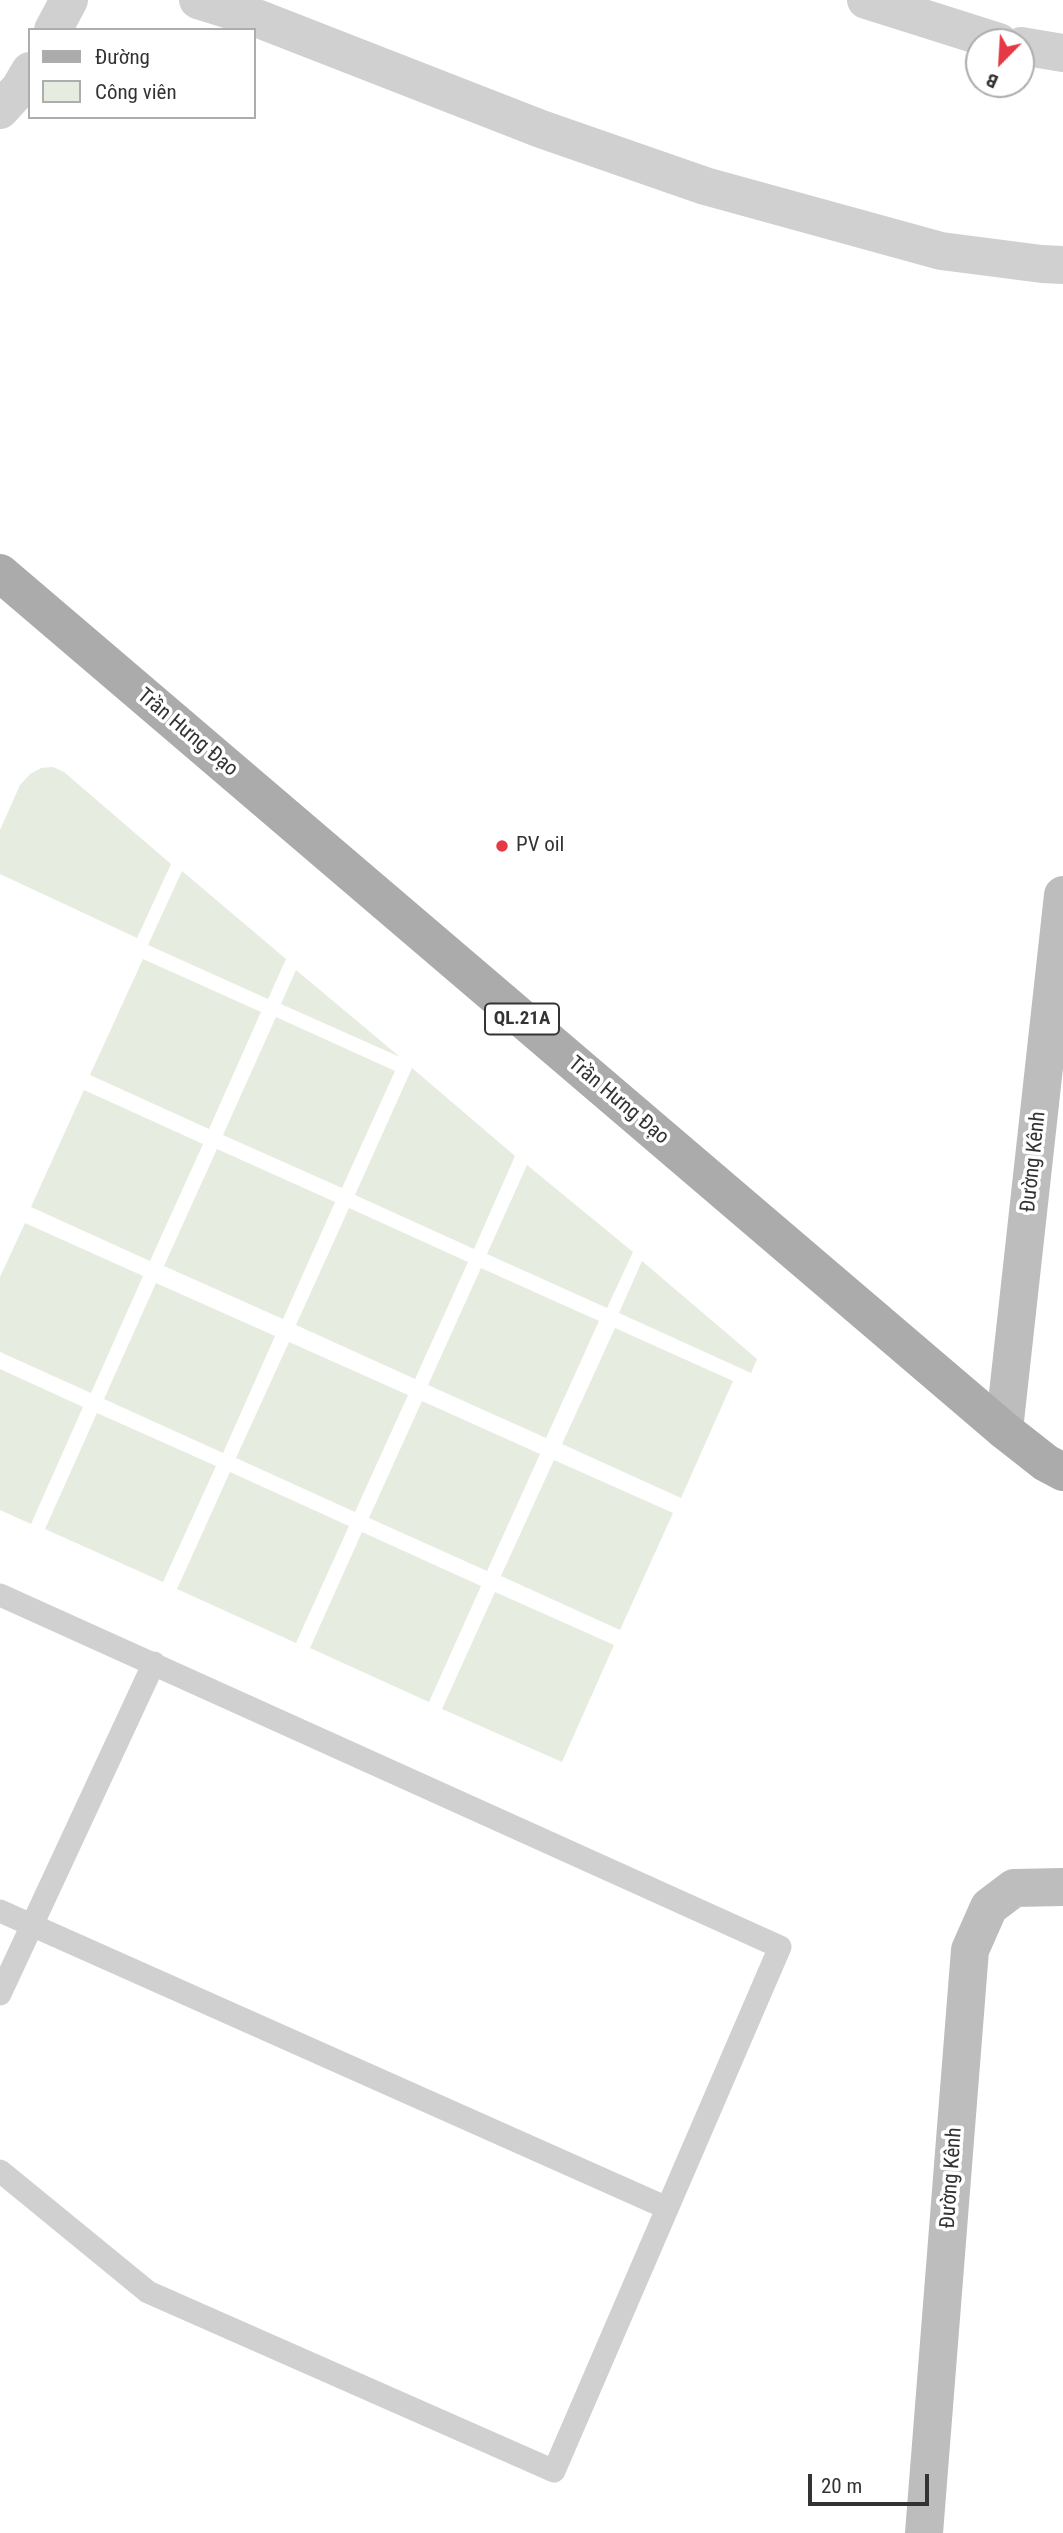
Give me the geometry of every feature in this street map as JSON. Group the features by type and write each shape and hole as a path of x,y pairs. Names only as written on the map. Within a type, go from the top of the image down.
{"main road":[{"name":"Trần Hưng Đạo","path":"4,587 1057,1473"}],"street":[{"path":"54,28 69,0"},
{"path":"198,0 259,19 541,129 705,186 941,251 1063,265"},
{"path":"866,0 965,31"},
{"path":"1035,48 1063,53"},
{"path":"0,110 20,88 28,74"},
{"name":"Đường Kênh","path":"1004,1430 1063,895"},
{"name":"Đường Kênh","path":"924,2533 970,1950 989,1907 1014,1888 1063,1887"}],"lane":[{"path":"0,1595 780,1947 554,2471 148,2292 0,2171"},
{"path":"0,1994 154,1663"},
{"path":"0,1911 667,2208"}],"green space":[{"path":"53,767 64,772 171,864 137,938 0,874 0,830 20,785 30,774 41,768"},
{"path":"182,871 286,959 268,999 148,945"},
{"path":"143,959 261,1012 209,1129 90,1075"},
{"path":"296,970 400,1057 281,1004"},
{"path":"276,1017 395,1071 342,1188 223,1135"},
{"path":"412,1068 515,1156 474,1249 355,1195"},
{"path":"84,1090 203,1144 150,1261 31,1207"},
{"path":"217,1149 335,1202 283,1319 164,1266"},
{"path":"527,1165 633,1252 607,1308 487,1254"},
{"path":"349,1208 468,1262 415,1379 296,1325"},
{"path":"25,1223 143,1276 91,1393 0,1352 0,1277"},
{"path":"642,1261 757,1359 751,1373 619,1313"},
{"path":"481,1268 599,1321 546,1438 428,1385"},
{"path":"156,1283 275,1336 223,1453 104,1399"},
{"path":"615,1328 733,1381 681,1498 562,1444"},
{"path":"289,1342 408,1395 355,1512 236,1458"},
{"path":"0,1369 83,1407 31,1524 0,1510"},
{"path":"422,1401 540,1454 487,1571 369,1518"},
{"path":"97,1413 216,1466 163,1582 45,1529"},
{"path":"554,1460 673,1513 620,1630 501,1576"},
{"path":"230,1472 349,1526 296,1643 177,1589"},
{"path":"362,1532 481,1586 429,1702 310,1648"},
{"path":"495,1592 614,1645 562,1762 442,1709"}],"place":[{"name":"PV oil","path":"502,846"}]}
